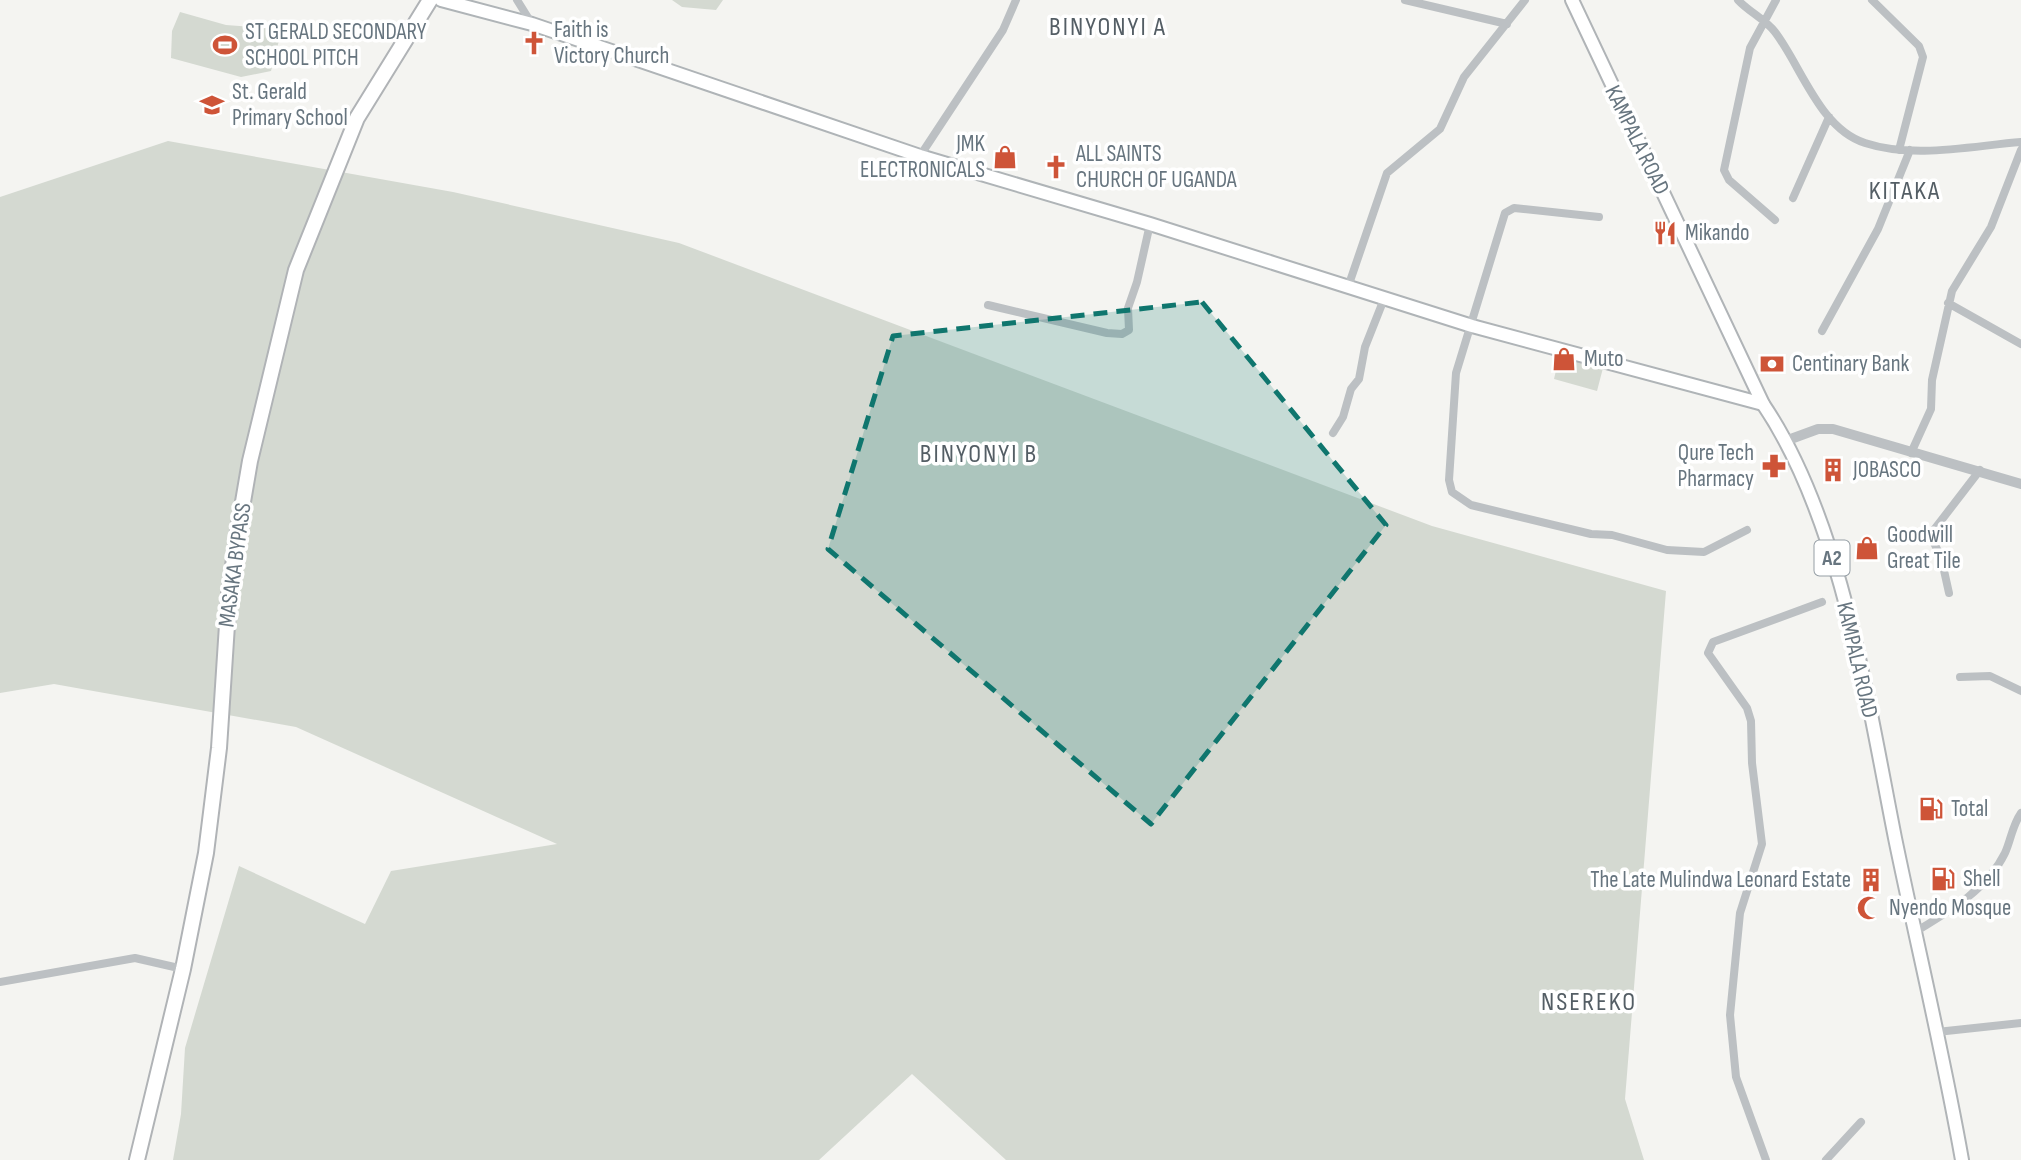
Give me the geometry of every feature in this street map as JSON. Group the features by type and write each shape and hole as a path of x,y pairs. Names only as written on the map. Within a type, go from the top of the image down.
{"highway":[{"name":"MASAKA BYPASS","path":"137,1160 183,969 206,853 215,788 229,594 238,531 250,461 296,270 357,118 430,0"}],"main road":[{"path":"441,0 532,24 920,156 1150,224 1472,326 1763,404"},
{"name":"KAMPALA ROAD","path":"1572,0 1763,404 1788,440 1832,559 1847,612 1962,1160"}],"street":[{"path":"517,0 532,24"},
{"path":"920,156 1003,30 1016,0"},
{"path":"1405,0 1507,24"},
{"path":"1348,287 1387,173 1440,129 1464,77 1525,0"},
{"path":"1738,0 1774,31 1829,117 1852,137 1865,143 1899,150 2021,142"},
{"path":"1775,220 1729,180 1724,170 1746,62 1776,0"},
{"path":"1872,0 1919,46 1923,57 1899,150"},
{"path":"1793,198 1829,117"},
{"path":"1822,331 1878,229 1910,150"},
{"path":"1911,453 1931,409 1932,380 1952,290 1991,227 2021,150"},
{"path":"1599,217 1510,209 1506,213 1454,385 1449,480 1452,492 1471,505 1676,551 1704,552 1747,530"},
{"path":"988,305 1107,333 1122,334 1129,330 1128,308 1137,282 1150,224"},
{"path":"1333,433 1343,417 1350,389 1359,379 1364,347 1384,299"},
{"path":"1948,303 2021,344"},
{"path":"1788,440 1818,429 1833,429 2021,484"},
{"path":"1950,593 1941,556 1930,535 1980,470"},
{"path":"1766,1160 1736,1077 1730,1015 1740,913 1762,844 1752,764 1751,722 1747,708 1708,653 1713,642 1822,602"},
{"path":"1960,677 1990,676 2021,691"},
{"path":"1914,932 1951,909 1989,876 2004,854 2021,813"},
{"path":"0,982 135,958 183,969"},
{"path":"1937,1032 2021,1023"},
{"path":"1826,1160 1861,1122"}],"highlighted area":[{"path":"1202,302 1386,525 1151,824 828,549 893,336"}],"shaded area":[{"path":"672,0 723,0 716,10 682,7"},
{"name":"ST GERALD SECONDARY SCHOOL PITCH","path":"180,12 226,25 282,29 271,71 241,77 171,58 172,31"},
{"path":"168,141 453,192 679,243 1432,526 1666,591 1625,1099 1644,1160 1006,1160 912,1074 819,1160 173,1160 181,1114 185,1048 239,866 365,924 391,871 557,844 296,727 54,684 0,693 0,197"},
{"path":"1569,359 1603,368 1597,391 1554,379 1558,362 1568,365"}],"place":[{"name":"Faith is Victory Church","path":"534,43"},
{"name":"ST GERALD SECONDARY SCHOOL PITCH","path":"225,45"},
{"name":"St. Gerald Primary School","path":"212,105"},
{"name":"JMK ELECTRONICALS","path":"1005,157"},
{"name":"ALL SAINTS CHURCH OF UGANDA","path":"1056,167"},
{"name":"Mikando","path":"1665,233"},
{"name":"Muto","path":"1564,359"},
{"name":"Centinary Bank","path":"1772,364"},
{"name":"Qure Tech Pharmacy","path":"1774,466"},
{"name":"JOBASCO","path":"1833,470"},
{"name":"Goodwill Great Tile","path":"1867,548"},
{"name":"Total","path":"1931,809"},
{"name":"Shell","path":"1943,879"},
{"name":"The Late Mulindwa Leonard Estate","path":"1871,880"},
{"name":"Nyendo Mosque","path":"1869,908"}],"district":[{"name":"BINYONYI A","path":"1108,27"},
{"name":"KITAKA","path":"1905,191"},
{"name":"BINYONYI B","path":"979,454"},
{"name":"NSEREKO","path":"1589,1002"}]}
